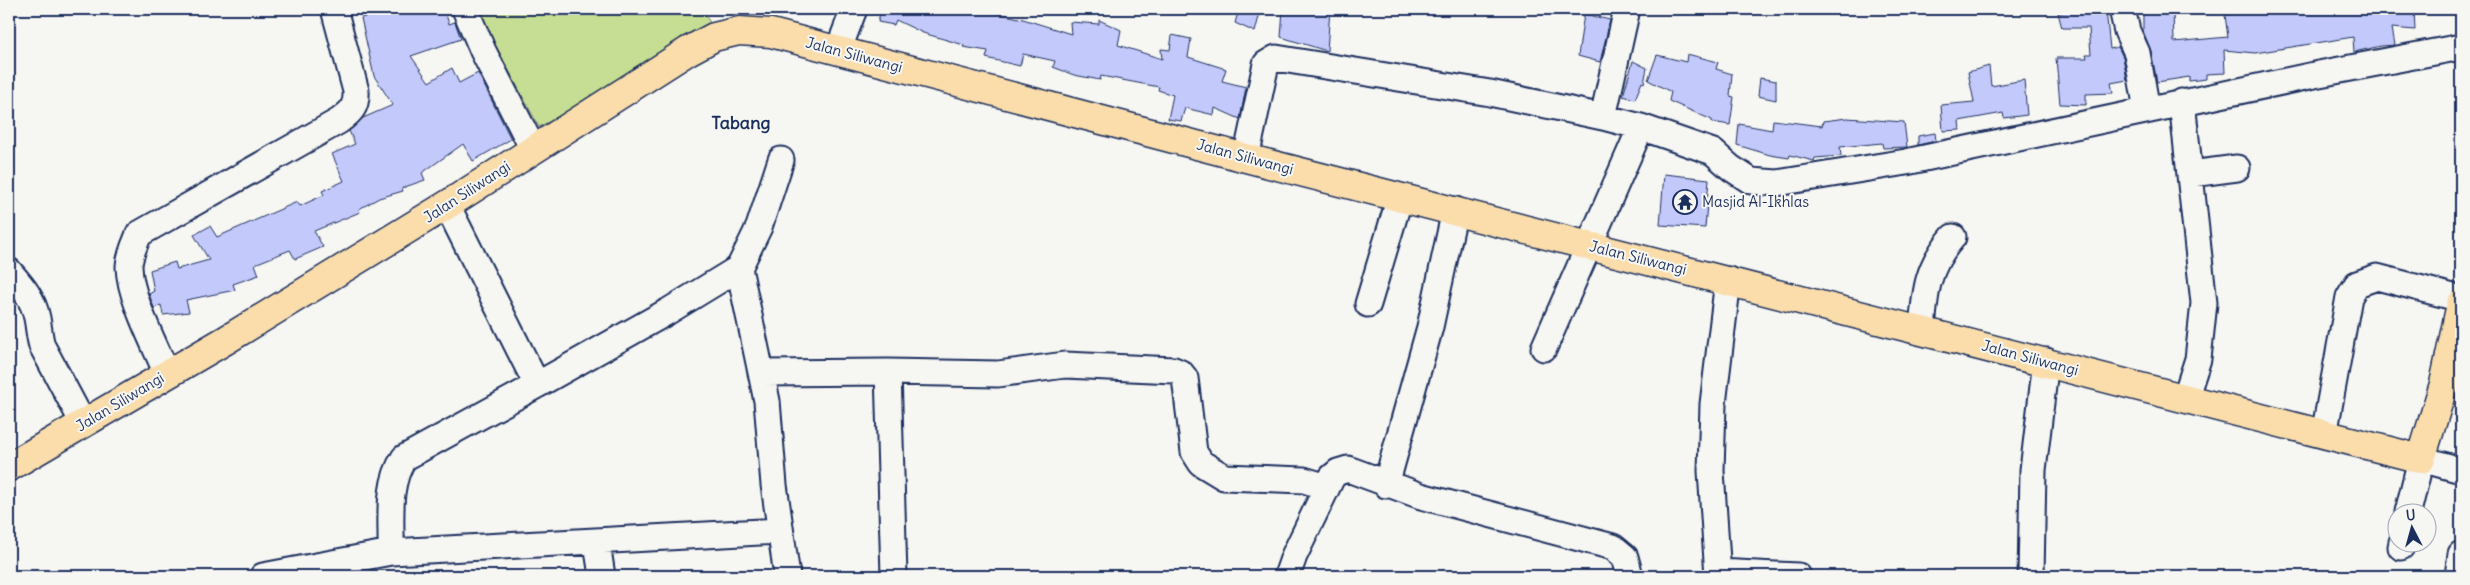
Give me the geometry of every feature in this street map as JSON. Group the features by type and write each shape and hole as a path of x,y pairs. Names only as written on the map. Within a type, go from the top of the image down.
{"main road":[{"name":"Jalan Siliwangi","path":"9,467 448,205 688,51 714,38 739,31 771,34 838,51 1246,158 2046,361 2185,399 2421,459"},
{"path":"2421,459 2458,338 2461,304"}],"street":[{"path":"167,374 136,298 131,278 129,266 139,234 339,121 353,110 356,103 356,91 334,9"},
{"path":"465,9 483,51 533,149"},
{"path":"838,51 854,9"},
{"path":"1603,116 1627,9"},
{"path":"2122,9 2127,31 2137,53 2147,110"},
{"path":"1246,158 1266,64 1276,58 1490,93 1603,116 1712,152 1741,175 1752,181 1777,183 1906,162 2182,102 2461,47"},
{"path":"2182,102 2204,303 2198,359 2185,399"},
{"path":"1544,348 1641,127"},
{"path":"392,552 392,487 395,472 404,458 667,312 739,268 759,228 781,160"},
{"path":"2191,174 2237,168"},
{"path":"1368,304 1400,197"},
{"path":"448,205 537,385"},
{"path":"1386,485 1430,327 1455,210"},
{"path":"1922,330 1925,293 1931,268 1940,251 1953,237"},
{"path":"739,268 767,401 780,531 787,576"},
{"path":"9,271 28,292 37,318 38,335 42,346 83,423"},
{"path":"2324,435 2349,297 2357,284 2376,277 2461,299"},
{"path":"1728,280 1713,404 1711,471 1718,574 1798,576"},
{"path":"2031,576 2033,470 2046,361"},
{"path":"761,374 888,372 998,374 1065,365 1174,370 1181,372 1185,378 1194,452 1207,467 1230,478 1304,480 1327,487"},
{"path":"888,372 894,576"},
{"path":"2410,502 2421,459 2461,470"},
{"path":"1287,576 1294,556 1327,487 1338,472 1348,469 1386,485 1497,518 1613,547 1625,558 1630,576"},
{"path":"263,576 392,552 597,543 780,531"},
{"path":"597,543 602,576"},
{"path":"2458,576 2461,554"}],"green space":[{"path":"476,9 702,9 716,33 539,127"}],"building":[{"path":"393,9 444,9 449,24 455,22 461,39 411,56 429,82 452,68 459,83 478,73 511,139 473,161 463,144 422,173 425,180 402,188 403,191 379,198 359,209 360,212 314,231 323,247 295,259 290,250 255,264 259,275 233,284 235,290 186,300 189,312 163,315 161,305 154,308 149,294 154,291 150,270 175,262 177,269 209,260 194,235 210,226 217,237 297,202 300,206 324,195 322,191 344,181 332,154 355,144 349,131 363,118 393,105 374,76 361,18"},
{"path":"871,9 980,9 1023,19 1071,34 1070,22 1099,24 1099,20 1121,30 1118,45 1162,59 1161,49 1170,50 1172,35 1191,39 1188,57 1226,69 1222,81 1246,87 1240,119 1215,108 1214,115 1185,108 1181,121 1168,119 1173,95 1158,90 1159,87 1101,76 1100,80 1074,75 1053,67 1055,61 1023,54 1020,66 986,58 988,51 963,47 964,45 923,33 896,20 894,25 878,22 880,13"},
{"path":"1239,9 1261,9 1255,32 1235,23"},
{"path":"1283,9 1330,9 1327,51 1281,37"},
{"path":"2143,9 2173,11 2174,42 2228,37 2225,15 2284,9 2414,9 2415,30 2392,28 2395,45 2354,52 2353,37 2255,53 2224,50 2225,73 2206,74 2206,79 2189,81 2189,77 2157,82 2151,51 2143,31"},
{"path":"2106,10 2110,49 2118,47 2123,57 2127,80 2111,83 2113,93 2086,94 2086,105 2060,104 2056,58 2087,58 2086,54 2091,54 2089,28 2062,28 2058,13"},
{"path":"1584,14 1610,20 1600,62 1578,56"},
{"path":"1687,54 1718,62 1716,69 1732,74 1730,96 1734,97 1730,125 1712,122 1712,120 1669,101 1671,92 1648,80 1657,55 1686,62"},
{"path":"1633,61 1647,68 1644,83 1642,82 1635,99 1623,96"},
{"path":"1989,66 1991,86 2024,80 2027,115 2004,118 2003,113 1959,121 1960,130 1943,131 1941,105 1974,102 1968,72"},
{"path":"1760,78 1776,81 1776,100 1758,96"},
{"path":"1847,118 1904,122 1907,147 1883,148 1882,143 1840,147 1841,156 1815,158 1814,161 1790,155 1789,158 1770,155 1737,145 1739,124 1772,130 1773,120 1822,126 1823,121"},
{"path":"1935,133 1936,141 1918,145 1918,136"},
{"name":"Masjid Al-Ikhlas","path":"1664,174 1709,179 1705,228 1660,225"}],"place":[{"name":"Masjid Al-Ikhlas","path":"1685,202"}],"district":[{"name":"Tabang","path":"741,123"}]}
